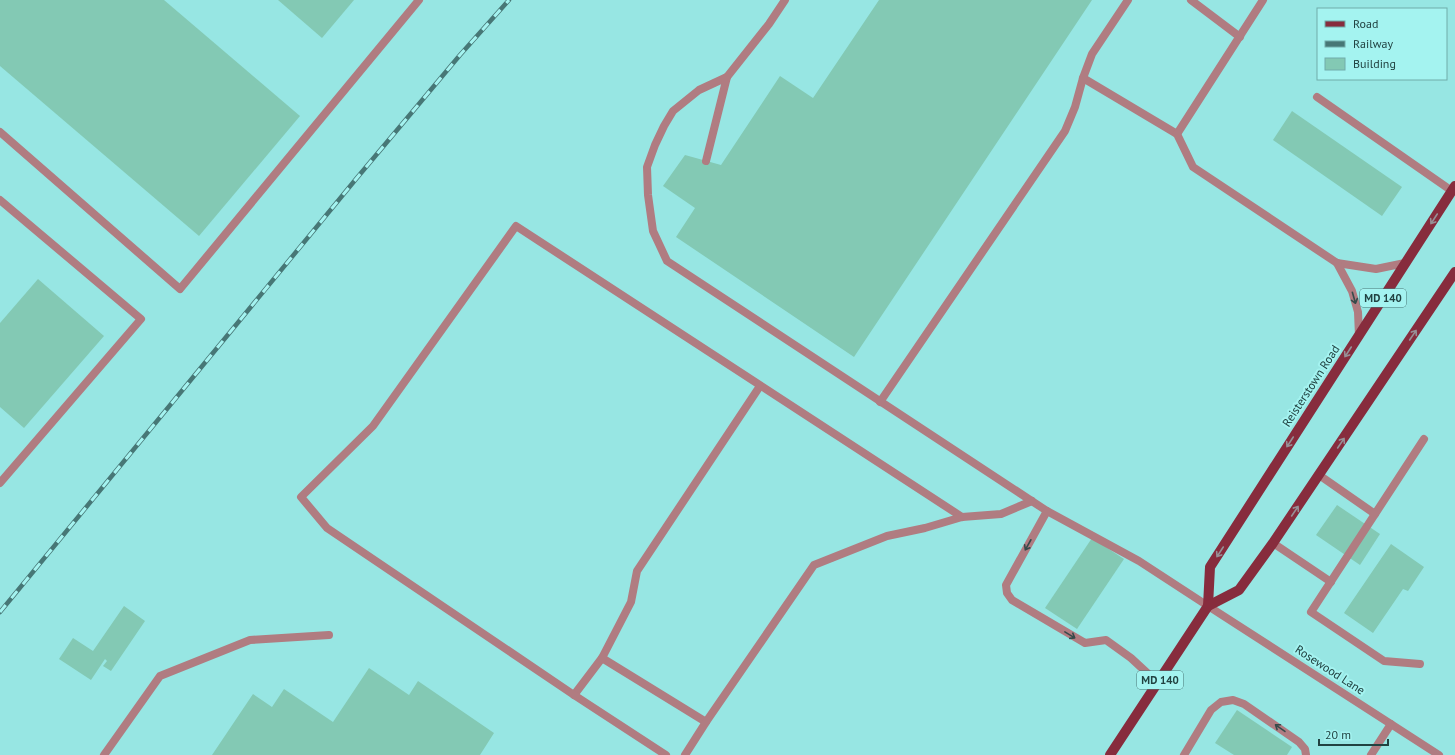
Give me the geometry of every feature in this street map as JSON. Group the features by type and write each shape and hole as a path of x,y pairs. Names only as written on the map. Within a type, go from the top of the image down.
{"main road":[{"name":"Reisterstown Road","path":"1208,606 1210,567 1453,188"},
{"name":"MD 140","path":"1110,755 1208,606 1239,590 1273,543 1455,272"}],"street":[{"path":"0,132 180,289 419,0"},
{"path":"706,161 727,76 769,24 785,0"},
{"path":"880,402 1065,131 1075,107 1083,78 1092,54 1128,0"},
{"path":"1191,0 1240,37"},
{"path":"1177,134 1263,0"},
{"name":"Rosewood Lane","path":"727,76 698,90 673,111 654,145 647,167 648,195 653,231 667,261 1032,502 1139,561 1439,755"},
{"path":"1083,78 1177,134 1193,167 1337,263 1376,270 1405,263"},
{"path":"1317,97 1453,188"},
{"path":"0,200 141,319 0,483"},
{"path":"666,755 574,695 327,528 301,497 372,426 516,226 962,517"},
{"path":"1337,263 1352,291 1358,312 1359,336"},
{"path":"574,695 602,658 631,602 637,571 760,386"},
{"path":"1420,664 1384,661 1311,612 1424,439"},
{"path":"1319,475 1375,514"},
{"path":"685,755 814,565 887,536 925,528 962,517 1001,514 1032,502"},
{"path":"1047,511 1006,586 1007,592 1012,600 1084,643 1106,640 1131,658 1158,683"},
{"path":"1273,543 1331,582"},
{"path":"104,755 160,676 250,640 329,635"},
{"path":"602,658 706,722"},
{"path":"1184,755 1211,710 1221,702 1233,700 1244,704 1299,742 1305,749 1306,755"},
{"path":"1371,755 1391,724"}],"building":[{"path":"0,0 164,0 300,116 199,236 0,66"},
{"path":"278,0 354,0 322,38"},
{"path":"879,0 1092,0 854,357 676,237 695,208 663,186 685,155 721,165 780,76 813,98"},
{"path":"1292,111 1402,187 1382,216 1273,140"},
{"path":"38,279 104,336 24,428 0,407 0,323"},
{"path":"1337,505 1380,534 1360,565 1316,535"},
{"path":"1092,538 1124,559 1077,629 1045,608"},
{"path":"1391,544 1424,567 1408,591 1403,589 1373,633 1344,613"},
{"path":"124,606 145,621 111,671 103,666 107,661 105,659 91,680 59,659 73,638 93,651"},
{"path":"369,668 409,695 418,681 494,733 480,755 212,755 253,694 272,707 284,689 333,722"},
{"path":"1237,710 1292,747 1287,755 1234,755 1215,743"}],"railway":[{"path":"0,612 356,179 460,55 509,0"}]}
